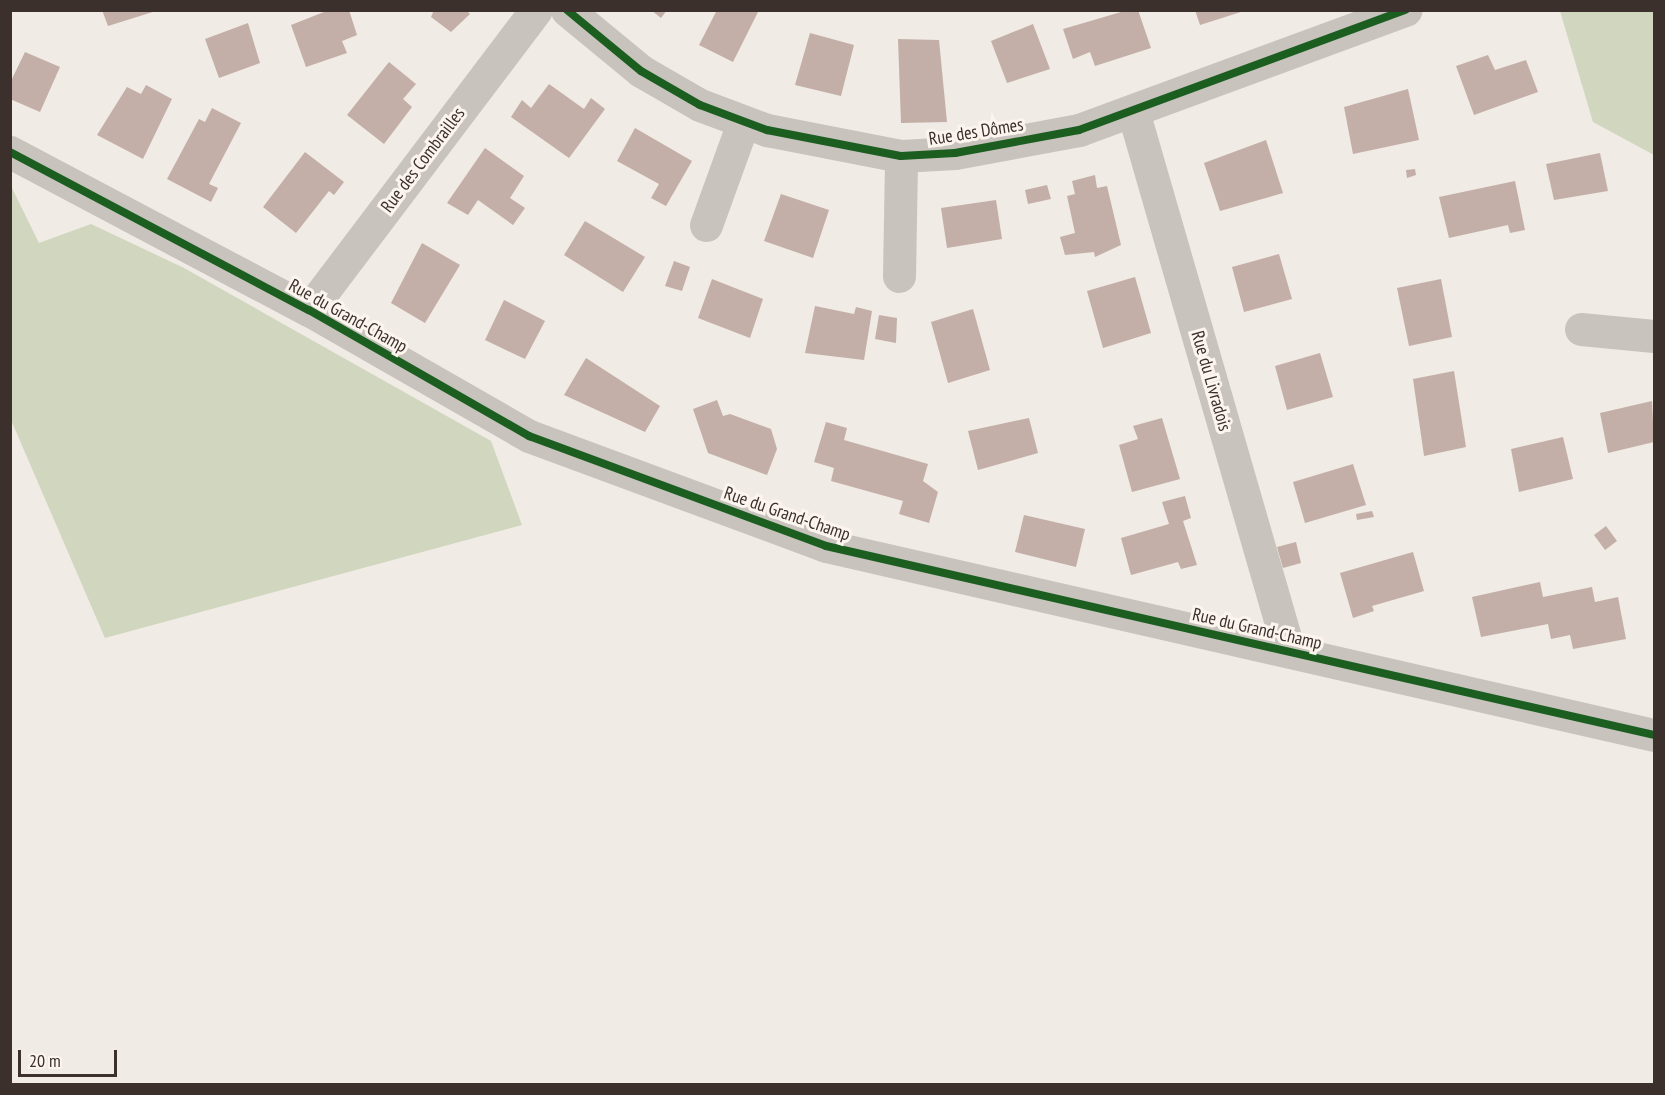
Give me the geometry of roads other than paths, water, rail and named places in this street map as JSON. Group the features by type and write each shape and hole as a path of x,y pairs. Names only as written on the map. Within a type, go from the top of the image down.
{"street":[{"name":"Rue des Combrailles","path":"309,310 536,10"},
{"name":"Rue des Dômes","path":"567,10 641,71 742,123 901,156 955,153 1067,132 1133,111 1400,11"},
{"name":"Rue du Livradois","path":"1133,111 1289,651"},
{"path":"706,225 742,123"},
{"name":"Rue du Grand-Champ","path":"10,152 309,310 529,436 826,546 1654,735"},
{"path":"899,276 901,156"},
{"path":"1581,329 1654,336"}]}
